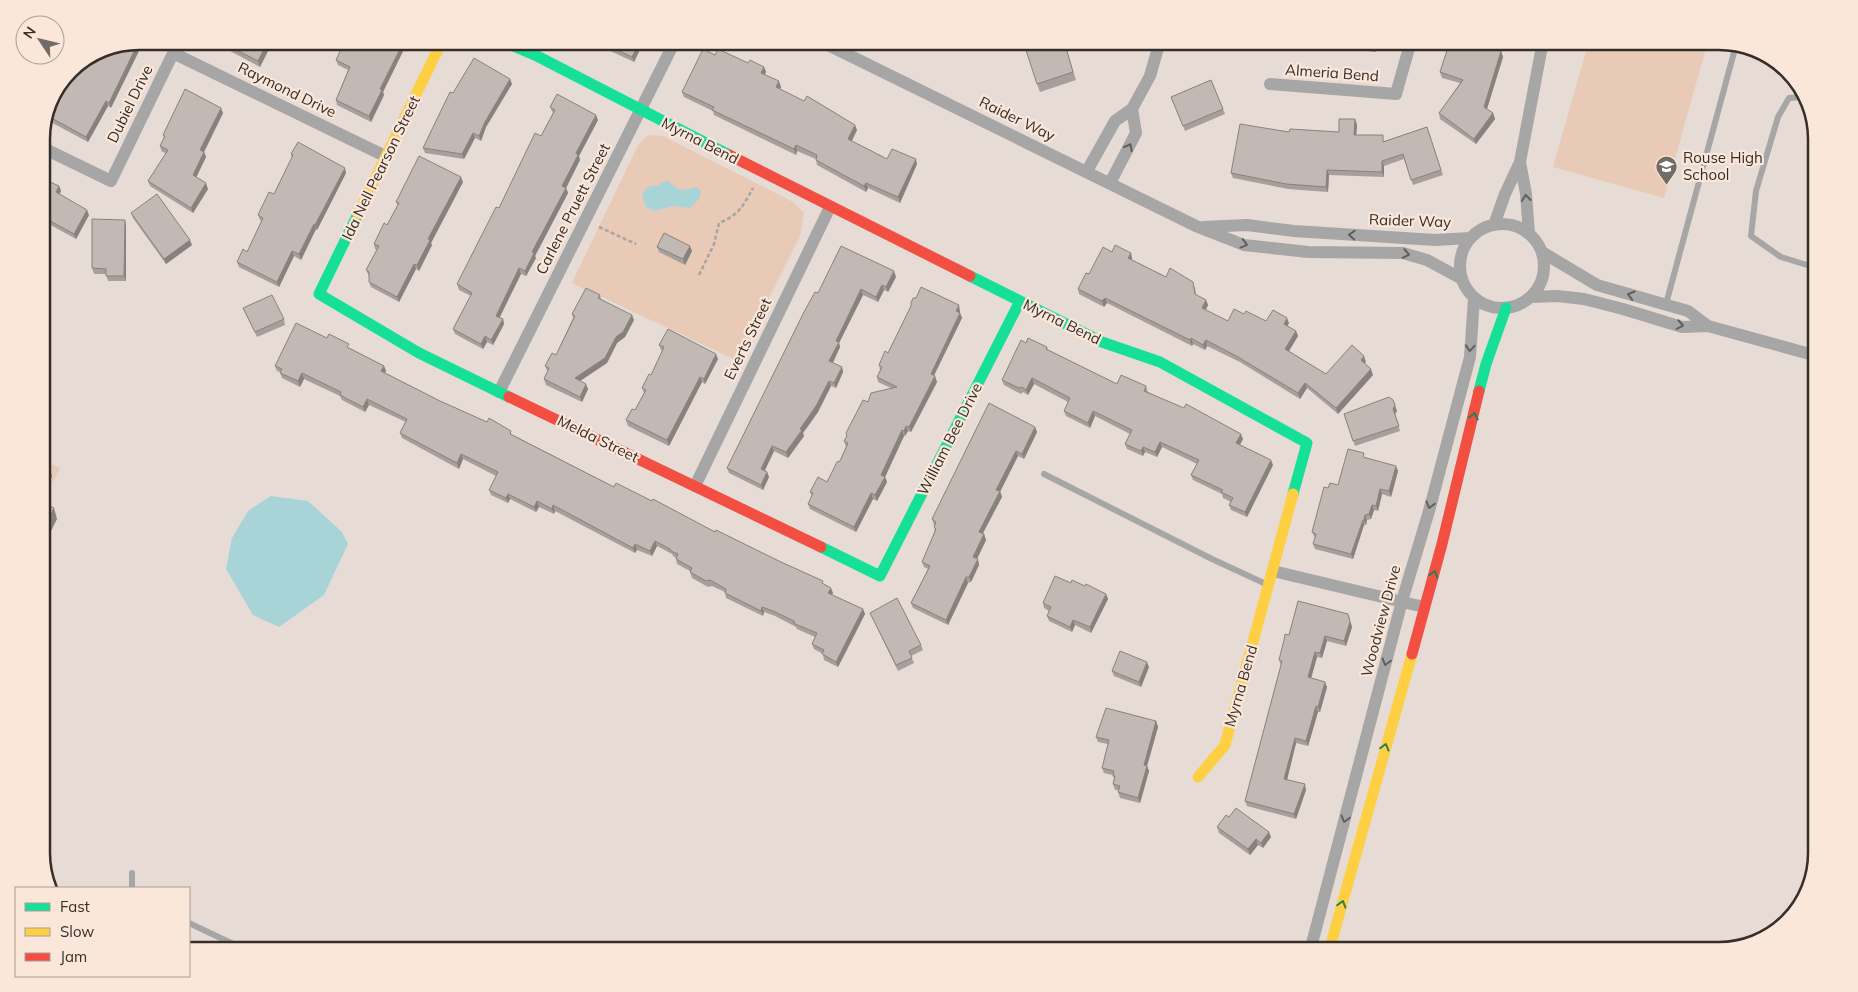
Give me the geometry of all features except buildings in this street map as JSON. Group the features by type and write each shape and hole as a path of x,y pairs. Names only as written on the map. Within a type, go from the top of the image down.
{"street":[{"name":"Dubiel Drive","path":"50,151 111,181 174,50"},
{"name":"Ida Nell Pearson Street","path":"320,294 438,50"},
{"name":"Myrna Bend","path":"522,50 830,207 1102,342 1160,362 1307,443 1225,745 1198,777"},
{"name":"Carlene Pruett Street","path":"499,392 670,50"},
{"name":"Raider Way","path":"838,50 1198,227 1244,245 1308,252 1403,252 1427,260 1462,279"},
{"path":"1087,171 1115,121 1132,109 1150,76 1157,50"},
{"name":"Almeria Bend","path":"1270,84 1396,94 1408,50"},
{"path":"1494,225 1505,194 1520,162 1541,50"},
{"name":"Raymond Drive","path":"173,53 387,157"},
{"path":"1110,183 1136,133 1132,109"},
{"path":"1520,162 1526,194 1529,234"},
{"name":"Everts Street","path":"695,486 830,207"},
{"name":"Raider Way","path":"1198,227 1247,225 1294,231 1435,240 1470,238"},
{"path":"1542,252 1543,273 1539,286 1530,297 1519,304 1506,308 1491,307 1474,300 1462,279 1460,265 1463,251 1470,238 1481,230 1494,225 1507,225 1529,234 1542,252 1597,285 1688,311 1708,326"},
{"name":"Melda Street","path":"320,294 418,353 880,576"},
{"path":"1530,297 1557,296 1584,299 1682,327 1708,326 1808,354"},
{"name":"Woodview Drive","path":"1312,942 1402,601 1429,511 1470,357 1474,300"},
{"name":"William Bee Drive","path":"880,576 1020,301"},
{"path":"1331,942 1444,534 1486,364 1506,308"},
{"path":"1273,571 1424,607"}],"lane":[{"path":"1666,304 1734,52"},
{"path":"1797,97 1789,98 1778,117 1756,191 1750,236 1781,257 1808,265"},
{"path":"1044,474 1269,586"},
{"path":"132,873 132,887"},
{"path":"190,923 229,942"},
{"path":"1314,936 1324,942"}],"path":[{"path":"699,275 714,244 719,223 731,218 740,210 753,188"},
{"path":"599,227 636,244"}],"shaded area":[{"path":"1586,50 1705,50 1664,198 1553,167"},
{"path":"648,135 663,136 793,202 804,213 800,236 738,361 572,283 638,145"},
{"path":"50,463 60,468 50,487"}],"water":[{"path":"668,181 678,189 684,190 696,187 701,191 701,194 690,208 673,206 655,211 646,207 642,195 645,190 650,186 658,186"},
{"path":"271,496 308,501 342,532 348,544 324,595 279,627 253,615 226,569 232,538 248,511"}],"traffic: fast":[{"path":"523,50 729,155"},
{"path":"358,214 319,294 419,353 509,397"},
{"path":"970,276 1102,342 1160,362 1307,443 1293,494"},
{"path":"821,547 880,576 1020,301"},
{"path":"1479,391 1486,364 1506,308"}],"traffic: slow":[{"path":"358,214 438,50"},
{"path":"1198,777 1225,745 1293,494"},
{"path":"1332,942 1412,654"}],"traffic: jam":[{"path":"729,155 970,276"},
{"path":"1412,654 1442,544 1479,391"},
{"path":"509,397 821,547"}],"place":[{"name":"Rouse High School","path":"1667,186"}]}
